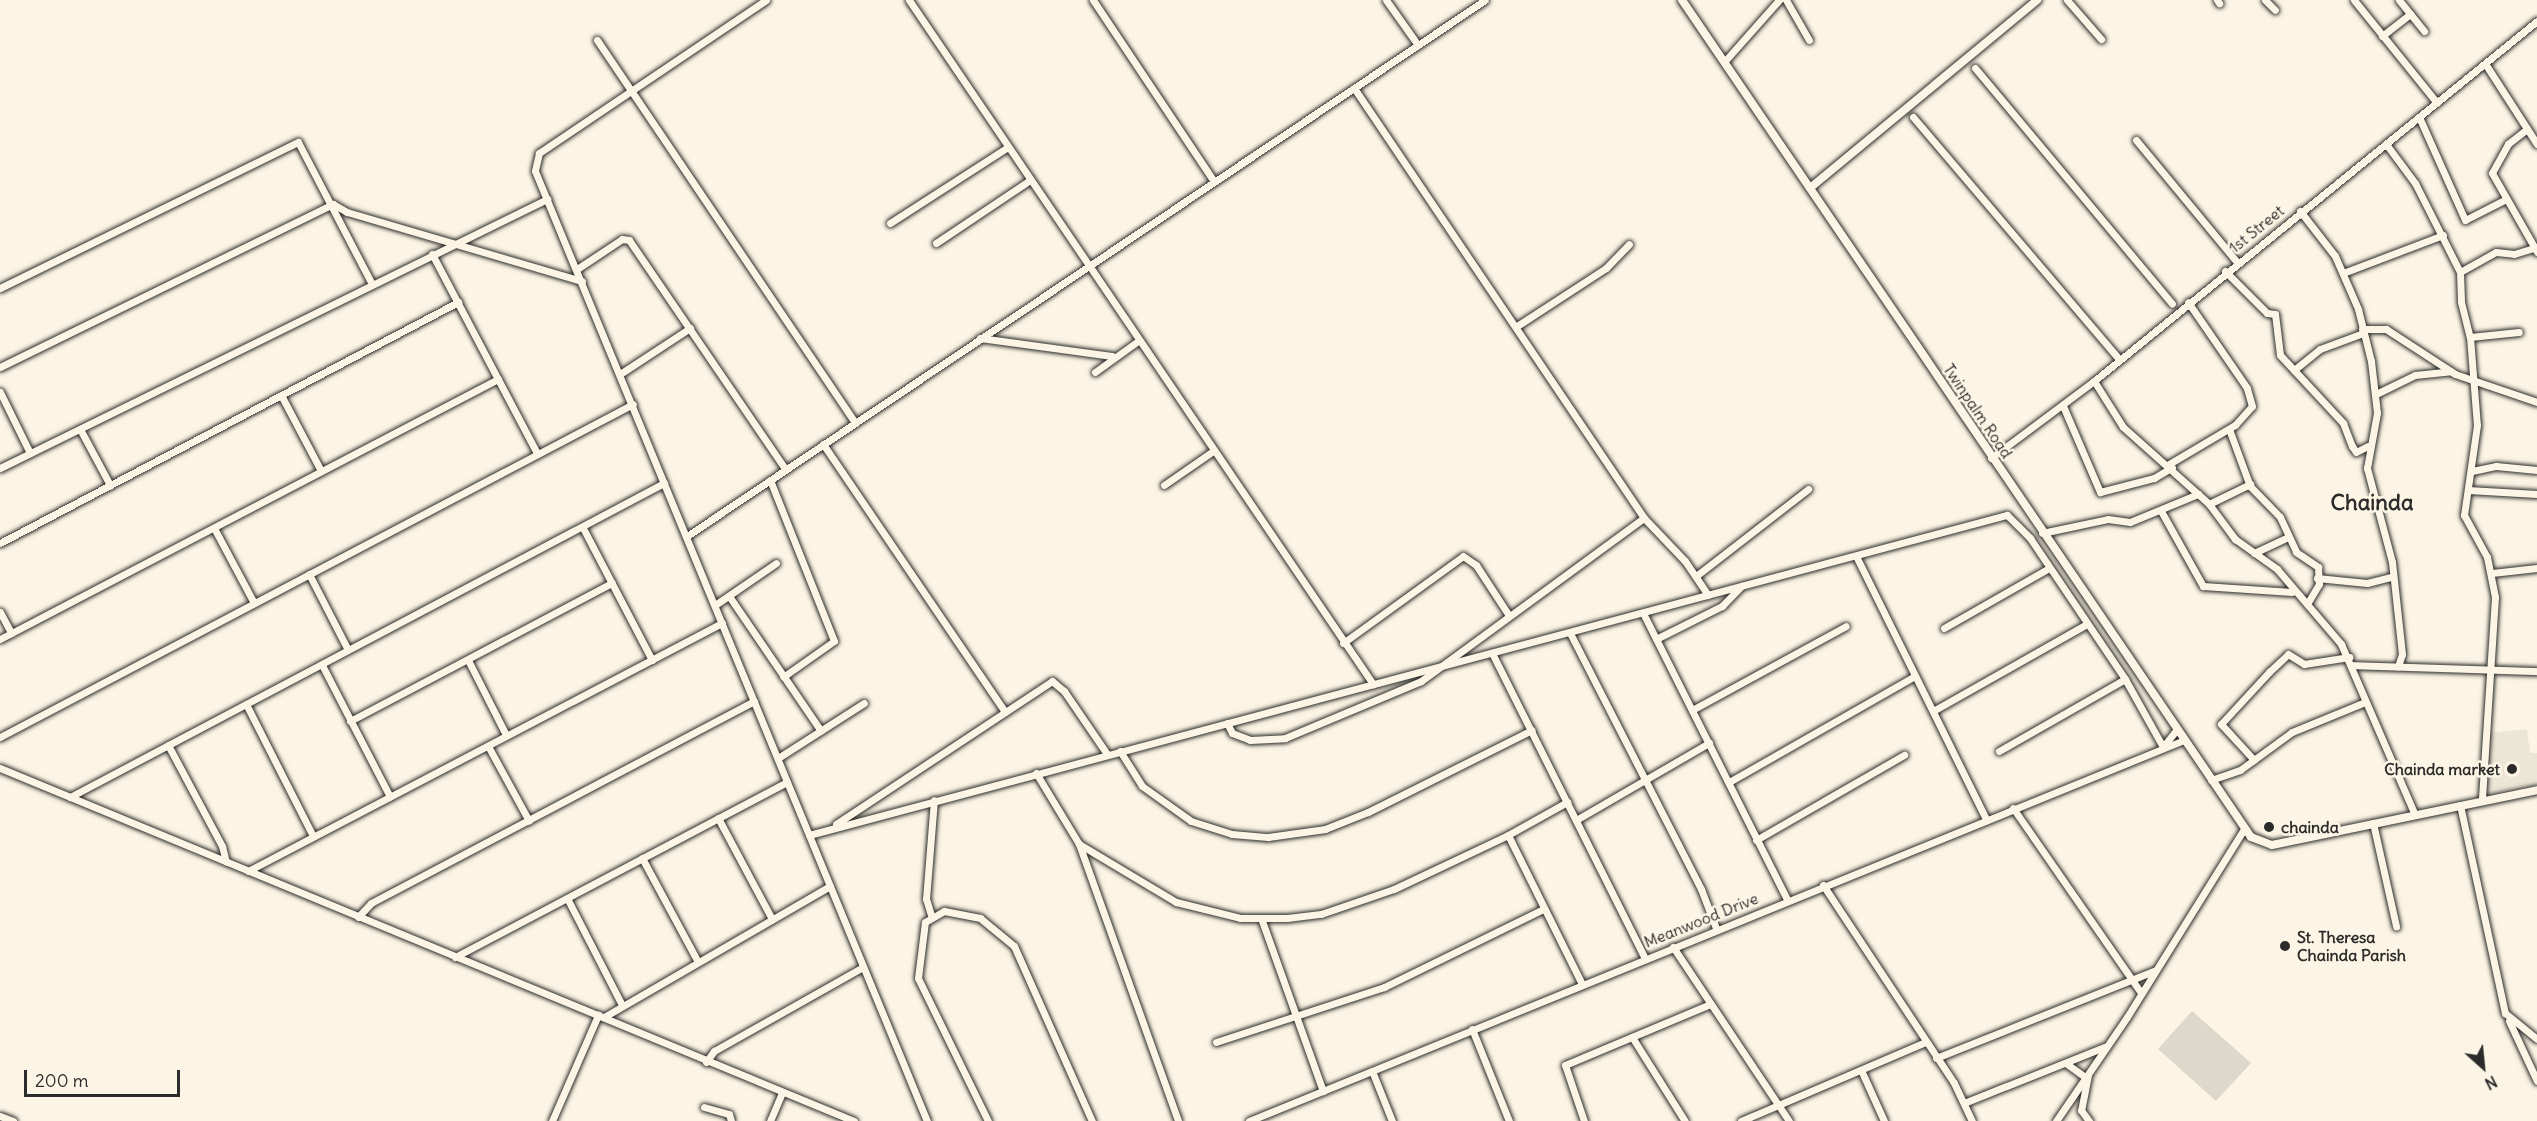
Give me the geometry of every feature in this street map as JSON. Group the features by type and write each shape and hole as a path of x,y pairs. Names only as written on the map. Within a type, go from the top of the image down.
{"main road":[{"name":"Twinpalm Road","path":"1682,0 1991,458 2251,837 2272,845 2373,823"},
{"path":"1810,188 2037,0"},
{"path":"2373,823 2537,790"}],"street":[{"path":"766,0 536,157 535,171 927,1121"},
{"path":"909,0 1138,341 1373,684"},
{"path":"1094,0 1213,180"},
{"path":"1386,0 1418,45"},
{"path":"687,536 1213,180 1485,0"},
{"path":"1725,62 1779,0"},
{"path":"1786,0 1809,40"},
{"path":"2067,0 2101,39"},
{"path":"2265,0 2275,10"},
{"path":"2355,0 2437,103"},
{"path":"2400,0 2424,31"},
{"path":"2382,36 2410,14"},
{"name":"1st Street","path":"1991,458 2063,406 2225,271 2537,21"},
{"path":"597,40 633,90 855,422"},
{"path":"2486,64 2537,144"},
{"path":"1975,68 2172,304"},
{"path":"1354,87 1517,326 1644,518 1696,576 1708,596"},
{"path":"1913,117 2116,357"},
{"path":"2419,117 2465,220 2506,199"},
{"path":"2460,272 2496,252 2514,254 2536,249 2506,199 2494,168 2508,144 2528,129"},
{"path":"2136,140 2237,262"},
{"path":"0,288 296,142 302,144 372,284"},
{"path":"2386,144 2415,183 2460,272 2461,302 2470,337 2477,417 2472,471 2464,507 2466,525 2485,552 2492,573 2495,597 2482,800"},
{"path":"890,223 1008,147"},
{"path":"936,243 1030,180"},
{"path":"0,468 455,242 547,199"},
{"path":"333,204 346,212 582,281"},
{"path":"0,367 333,204"},
{"path":"2300,211 2343,273 2362,331 2376,394 2378,413 2368,446 2367,468 2387,532 2391,577 2398,610 2398,666"},
{"path":"2343,273 2443,235"},
{"path":"577,269 622,239 629,240 785,470"},
{"path":"1517,326 1606,267 1629,244"},
{"path":"432,254 537,453"},
{"path":"2225,271 2267,313 2275,314 2280,355 2343,423 2356,452 2368,446"},
{"path":"0,543 458,302"},
{"path":"2063,406 2100,492 2154,478 2170,465 2229,429 2252,406 2247,388 2188,302"},
{"path":"620,374 690,328"},
{"path":"2294,370 2320,349 2362,331 2386,329 2451,371 2474,377 2516,398 2537,402"},
{"path":"2470,337 2519,332"},
{"path":"981,338 1112,356"},
{"path":"1095,372 1112,356 1138,341"},
{"path":"2376,394 2415,375 2451,371"},
{"path":"0,639 498,379"},
{"path":"2094,381 2123,427 2170,465 2209,504 2229,533 2277,569 2292,592 2307,604 2349,657 2365,702 2415,815"},
{"path":"0,392 30,453"},
{"path":"281,395 321,471"},
{"path":"0,737 633,404"},
{"path":"80,429 110,485"},
{"path":"2229,429 2250,484 2262,503 2280,516 2296,552 2318,567 2319,584 2307,604"},
{"path":"823,444 1005,712"},
{"path":"1164,485 1213,451"},
{"path":"2472,471 2496,466 2537,470"},
{"path":"770,480 834,641 783,677"},
{"path":"70,797 583,528 664,483"},
{"path":"2209,504 2250,484"},
{"path":"1696,576 1808,489"},
{"path":"2468,490 2537,494"},
{"path":"2042,533 2108,519 2130,522 2161,512 2198,494"},
{"path":"2161,512 2203,586 2292,592"},
{"path":"809,835 2007,515 2049,568 2125,680 2163,747 2177,729"},
{"path":"1227,723 1232,733 1250,740 1285,738 1421,681 1508,614 1644,518"},
{"path":"214,528 254,603"},
{"path":"583,528 652,660"},
{"path":"2254,554 2289,537"},
{"path":"1343,643 1463,556 1476,565 1508,614"},
{"path":"1856,556 1986,819"},
{"path":"715,605 776,563"},
{"path":"1944,628 2049,568"},
{"path":"2492,573 2537,568"},
{"path":"309,574 348,650"},
{"path":"2317,578 2367,583 2391,577"},
{"path":"350,721 612,583"},
{"path":"1656,639 1722,606 1741,586"},
{"path":"729,596 821,731"},
{"path":"0,612 11,633"},
{"path":"1643,613 1787,899"},
{"path":"249,871 722,623"},
{"path":"1933,711 2087,624"},
{"path":"1692,710 1846,626"},
{"path":"1570,633 1642,780 1664,814 1716,928"},
{"path":"1492,653 1645,958"},
{"path":"2254,760 2222,722 2288,654 2304,664 2349,657"},
{"path":"468,660 506,735"},
{"path":"322,665 390,797"},
{"path":"2352,665 2537,671"},
{"path":"1729,782 1915,676"},
{"path":"1999,751 2125,680"},
{"path":"829,829 1054,682 1107,754"},
{"path":"358,917 371,903 754,701"},
{"path":"2211,780 2254,760 2292,732 2365,702"},
{"path":"778,758 864,703"},
{"path":"246,704 313,836"},
{"path":"1120,751 1142,786 1191,821 1232,834 1268,837 1340,824 1449,776 1532,730"},
{"name":"Meanwood Drive","path":"1249,1121 1787,899 2184,740"},
{"path":"1576,820 1709,743"},
{"path":"168,745 222,846 226,862"},
{"path":"488,746 529,821"},
{"path":"1756,840 1904,755"},
{"path":"0,768 601,1016 834,1117 854,1121"},
{"path":"1036,773 1079,844 1178,1121"},
{"path":"455,957 788,782"},
{"path":"934,800 926,899 931,915 922,931 921,987 987,1121"},
{"path":"1079,844 1161,896 1220,914 1261,918 1304,917 1358,902 1508,836 1567,802"},
{"path":"2460,805 2505,1013 2537,1081"},
{"path":"2013,808 2141,993"},
{"path":"718,818 772,919"},
{"path":"2373,823 2396,926"},
{"path":"2056,1121 2141,993 2244,828"},
{"path":"1508,836 1582,984"},
{"path":"642,858 698,962"},
{"path":"1823,885 1936,1058 1964,1103 1972,1121"},
{"path":"552,1121 601,1016 830,886"},
{"path":"567,898 622,1005"},
{"path":"1216,1042 1429,969 1544,909"},
{"path":"931,915 965,912 990,924 1014,946 1092,1121"},
{"path":"1261,918 1323,1091"},
{"path":"1672,947 1789,1121"},
{"path":"706,1062 714,1051 863,967"},
{"path":"1936,1058 2154,971"},
{"path":"1584,1121 1565,1065 1710,1004"},
{"path":"2505,1013 2537,1039"},
{"path":"1472,1029 1509,1121"},
{"path":"1632,1037 1685,1121"},
{"path":"1741,1121 1777,1103 1925,1042"},
{"path":"1964,1103 2067,1064 2106,1046"},
{"path":"2067,1064 2085,1077"},
{"path":"1861,1070 1884,1121"},
{"path":"2088,1121 2081,1110 2090,1070"},
{"path":"1372,1071 1392,1121"},
{"path":"770,1121 782,1093"},
{"path":"704,1107 729,1114 731,1121"},
{"path":"1274,1111 1278,1121"},
{"path":"0,1116 13,1121"}],"shaded area":[{"name":"Chainda market","path":"2527,729 2530,753 2537,753 2537,784 2486,794 2489,733"},
{"path":"2192,1011 2251,1063 2216,1101 2158,1049"}],"place":[{"name":"Chainda market","path":"2512,769"},
{"name":"chainda","path":"2269,827"},
{"name":"St. Theresa Chainda Parish","path":"2285,946"}],"district":[{"name":"Chainda","path":"2372,503"}]}
